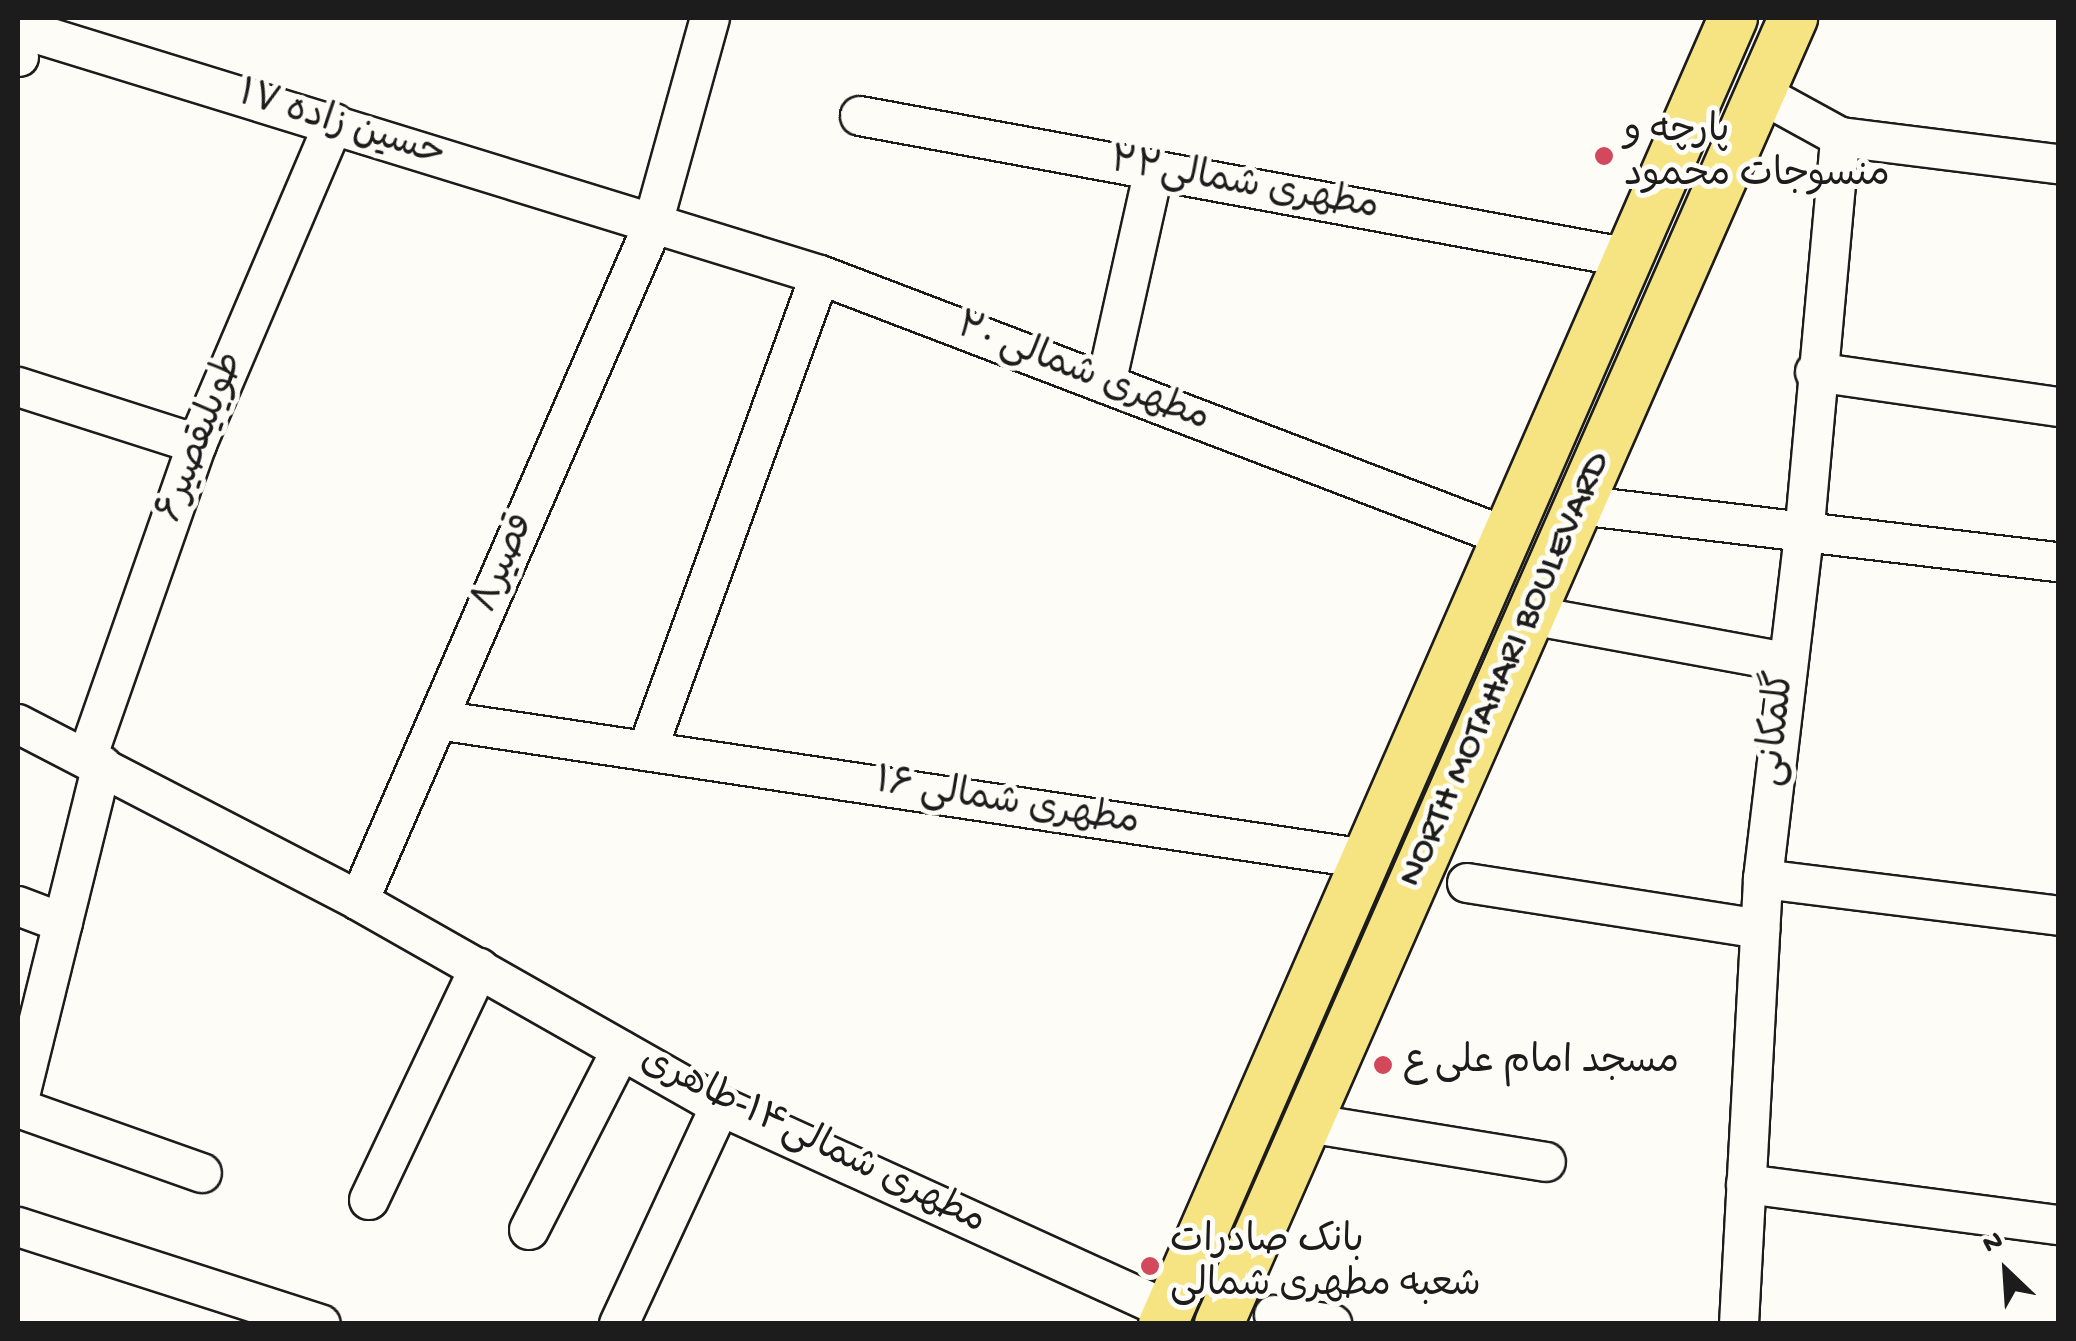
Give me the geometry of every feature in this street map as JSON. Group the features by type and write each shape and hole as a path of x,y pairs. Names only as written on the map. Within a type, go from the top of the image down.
{"main road":[{"name":"NORTH MOTAHARI BOULEVARD","path":"1166,1317 1734,18"},
{"name":"NORTH MOTAHARI BOULEVARD","path":"1219,1324 1793,18"},
{"path":"1314,979 1363,996"}],"street":[{"name":"قصیر۸","path":"360,900 652,228 710,18"},
{"name":"حسین زاده ۱۷","path":"23,45 334,123 652,228"},
{"path":"1760,93 1840,137 2058,164"},
{"name":"مطهری شمالی۲۲","path":"860,116 1629,258"},
{"name":"طویلیقصیر۶","path":"18,1106 63,922 94,762 197,444 334,123"},
{"name":"گلمکانی","path":"1738,1324 1763,878 1804,536 1840,137"},
{"path":"1106,384 1154,170"},
{"name":"مطهری شمالی ۲۰","path":"652,228 820,275 1507,537"},
{"path":"647,751 820,275"},
{"path":"1816,372 2058,407"},
{"path":"18,386 197,444"},
{"path":"1578,505 1804,536 2058,562"},
{"path":"1530,616 1786,662"},
{"name":"مطهری شمالی ۱۶","path":"438,720 1366,859"},
{"name":"مطهری شمالی۱۴-طاهری","path":"18,724 360,900 720,1106 1166,1317"},
{"path":"1763,878 2058,916"},
{"path":"1467,884 1760,929"},
{"path":"18,906 63,922"},
{"path":"369,1200 479,968"},
{"path":"529,1230 622,1050"},
{"path":"18,1106 202,1173"},
{"path":"619,1324 720,1106"},
{"path":"1308,1123 1546,1162"},
{"path":"1746,1184 2058,1225"},
{"path":"18,1227 321,1324"},
{"path":"1274,1314 1332,1324"}],"place":[{"name":"پارچه و منسوجات محمود","path":"1604,156"},
{"name":"مسجد امام علی ع","path":"1383,1065"},
{"name":"بانک صادرات شعبه مطهری شمالی","path":"1150,1266"}]}
